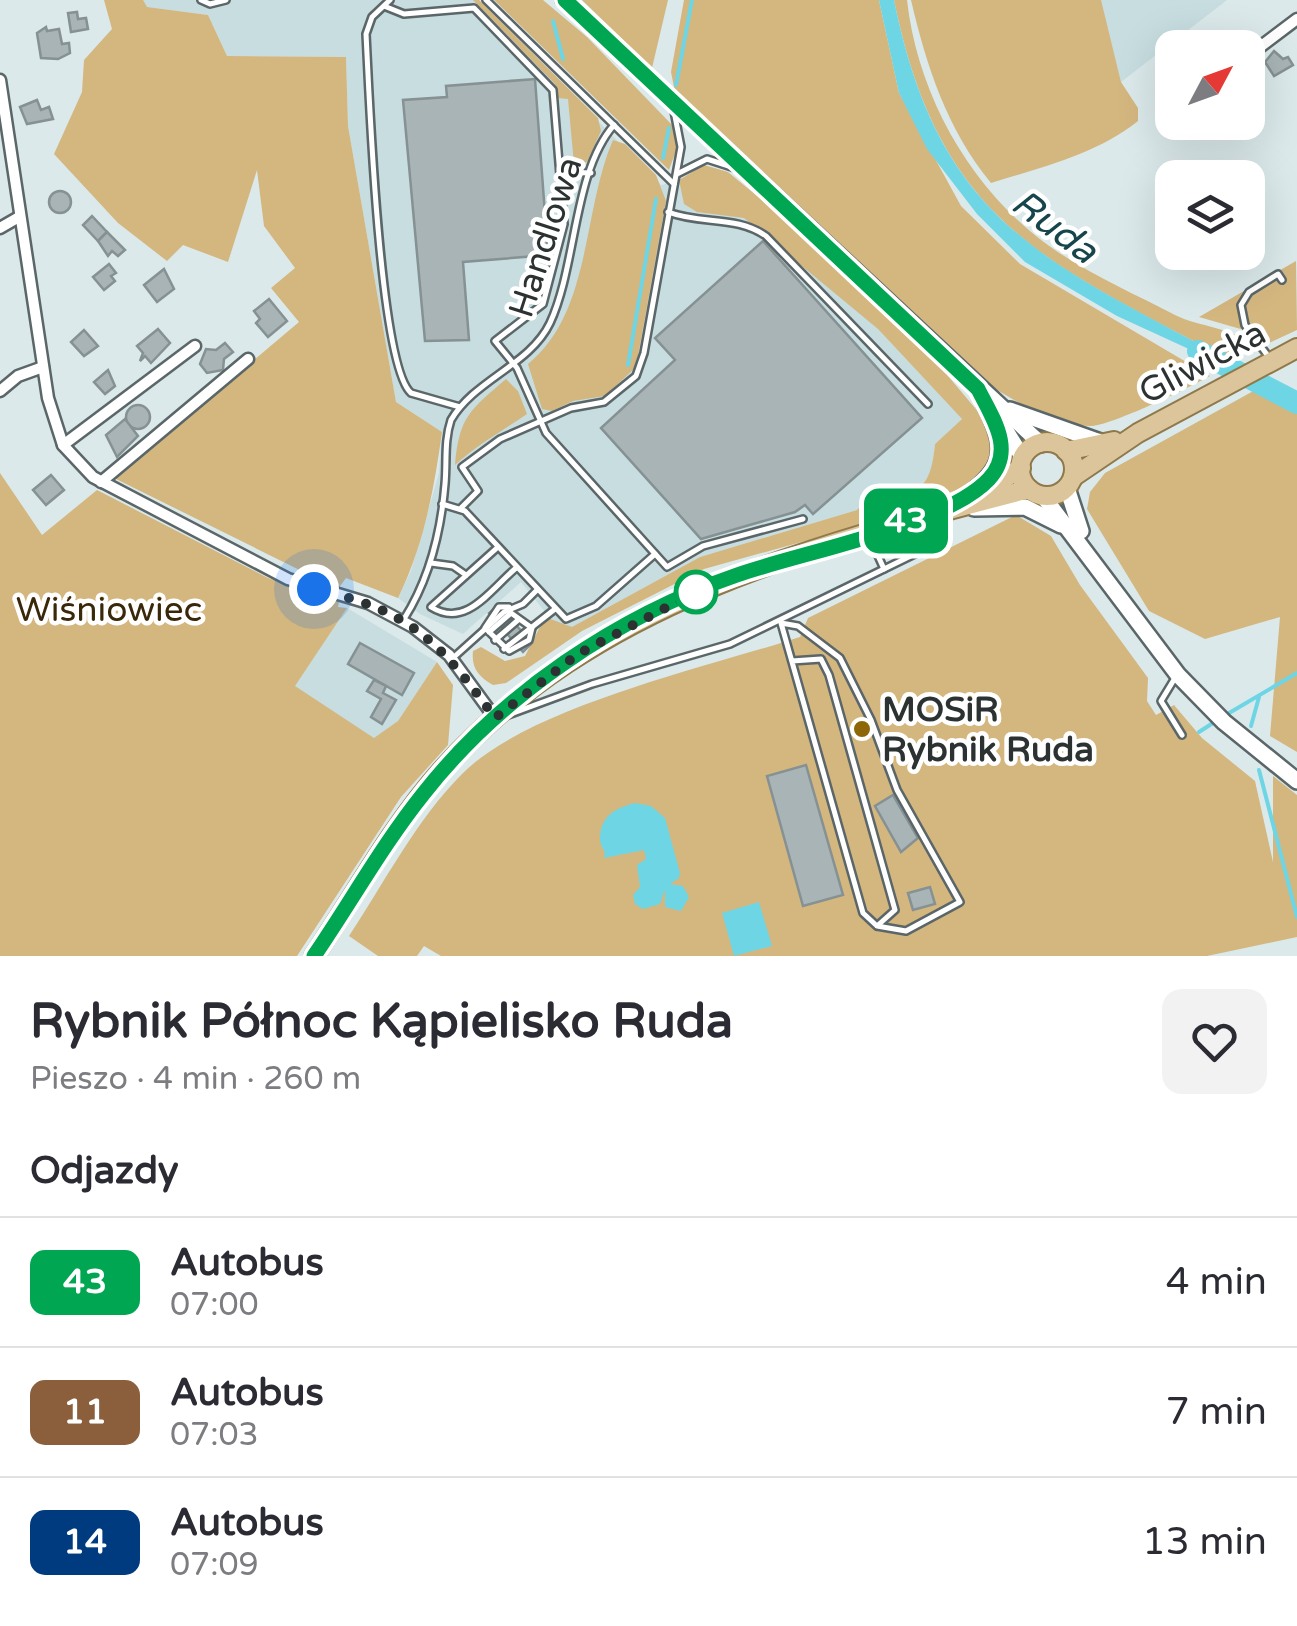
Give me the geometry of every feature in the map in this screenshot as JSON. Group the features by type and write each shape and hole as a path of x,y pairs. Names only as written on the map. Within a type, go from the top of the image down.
{"main road":[{"path":"564,0 978,389 1040,444 1056,444 1066,451 1089,554"},
{"name":"Gliwicka","path":"1070,482 1138,433 1297,348"},
{"path":"978,389 1018,416 1106,444"},
{"path":"978,389 1036,493 1073,533 1126,611 1178,675 1224,722 1297,781"},
{"path":"950,508 987,482 1001,454 999,430 978,389"},
{"name":"Gliwicka","path":"1066,451 1138,433"},
{"path":"950,508 992,488 1040,444"},
{"path":"314,956 422,795 495,718 529,701 594,645 710,585 950,508 1036,493 1070,482"},
{"path":"950,508 1024,507 1073,533"}],"street":[{"path":"1265,43 1297,19"},
{"path":"0,80 2,119 43,367 53,423 63,445 101,482 288,580 368,603 403,621 452,659 495,718"},
{"path":"0,228 19,218"},
{"path":"63,445 195,346"},
{"path":"101,482 248,359"},
{"path":"0,390 18,376 43,367"}],"lane":[{"path":"200,0 210,4 226,0"},
{"path":"390,0 369,21 366,34 382,257 399,372 412,392 460,407 448,431 442,504 425,586 403,621"},
{"path":"440,11 441,0"},
{"path":"486,0 674,184"},
{"path":"384,6 396,14 474,8 551,86 563,241 545,300 495,341 513,363 540,421 667,566 703,546 803,518"},
{"path":"460,509 478,490 462,472 462,466 488,444 571,408 604,402 639,372 682,139 672,103"},
{"name":"Handlowa","path":"460,407 540,338 553,314 591,173 614,125"},
{"path":"677,174 707,159 748,173"},
{"path":"560,172 591,173"},
{"path":"668,212 700,222 733,221 766,236 928,404"},
{"path":"1272,361 1247,330 1241,305 1253,289 1278,274 1282,280"},
{"path":"442,504 460,509 566,618 578,616 605,599 655,554"},
{"path":"868,534 884,569"},
{"path":"498,547 431,607 450,616 463,614 516,568"},
{"path":"529,701 730,644 923,550"},
{"path":"431,563 453,566 466,575"},
{"path":"487,630 509,608 523,604 537,590"},
{"path":"487,630 504,649 520,648 529,640 532,628 555,610"},
{"path":"452,659 511,613 532,628"},
{"path":"496,640 518,620"},
{"path":"781,622 798,626 840,658 871,720 896,790 960,902 906,931 877,926 864,913 781,622"},
{"path":"792,661 821,659 829,675 895,910 877,926"},
{"path":"1178,675 1164,690 1160,702 1182,734"}],"shaded area":[{"path":"143,0 479,0 661,185 713,173 878,329 962,419 935,444 932,472 917,490 895,496 877,494 857,510 700,557 562,633 521,582 463,634 420,614 398,598 411,571 439,473 442,432 396,402 348,126 346,57 227,56 208,15 146,7"},
{"path":"1100,0 1227,0 1188,30 1155,30 1155,56 1121,82"},
{"path":"347,608 437,662 398,721 375,739 294,687"}],"green space":[{"path":"104,0 143,0 147,7 208,15 227,56 346,57 348,126 396,402 442,432 427,516 398,598 346,578 338,589 114,478 299,322 271,288 295,268 264,226 257,170 228,262 183,245 167,261 118,223 54,154 82,92 84,60 112,29"},
{"path":"473,0 479,0 598,118 601,131 587,162 574,164 568,99 558,98 555,84"},
{"path":"494,0 543,0 587,37 675,128 677,148 669,170"},
{"path":"582,0 668,0 652,68"},
{"path":"684,0 879,0 899,93 961,206 1020,264 1210,376 1131,414 1090,426 1053,418 997,390 675,92 671,72"},
{"path":"894,0 907,0 921,67 949,130 987,188 1010,213 1052,248 1086,269 1175,315 1236,335 1252,346 1229,360 1106,294 1054,262 1010,227 972,186 940,137 914,75"},
{"path":"911,0 1101,0 1121,82 1138,108 1138,121 1086,151 991,183 962,141 941,97"},
{"path":"613,140 625,144 656,175 666,201 636,367 605,396 573,401 552,411 542,409 528,364 549,342 575,289"},
{"path":"704,165 728,172 821,249 921,344 991,427 995,445 987,470 974,483 877,521 704,569 582,631 506,683 493,685 477,671 473,651 481,647 505,661 525,656 545,617 572,627 700,557 857,510 878,487 895,496 915,490 930,472 935,444 962,419 878,329 744,218 697,212 684,204 679,180"},
{"path":"1296,261 1297,330 1269,343 1258,334 1199,317"},
{"path":"506,379 518,391 527,414 455,465 468,416"},
{"path":"1257,389 1297,407 1297,752 1270,736 1280,617 1205,639 1149,611 1087,509 1090,492 1105,473"},
{"name":"Wiśniowiec","path":"0,473 42,535 97,490 268,578 339,602 338,607 347,608 295,686 374,738 398,721 437,662 453,685 448,745 401,797 297,956 0,956"},
{"name":"MOSiR Rybnik Ruda","path":"1016,515 1051,536 1080,585 1148,678 1147,701 1156,715 1174,705 1202,738 1255,781 1273,862 1273,776 1297,795 1297,937 1207,956 441,956 424,946 417,956 378,956 349,936 430,811 462,774 492,750 574,709 800,637 808,618"}],"water":[{"path":"879,0 894,0 914,76 940,137 972,186 1010,227 1054,262 1229,360 1213,370 1191,350 1117,316 1025,262 977,214 927,149 899,93"},
{"path":"635,803 651,806 665,818 680,873 670,884 683,886 689,897 681,911 665,907 665,889 660,904 643,909 635,904 633,895 640,887 637,865 646,859 644,850 604,858 600,837 604,822 618,809"},
{"path":"759,902 772,946 734,956 722,913"}],"building":[{"path":"77,12 78,19 86,18 88,29 71,32 68,13"},
{"path":"46,27 47,31 59,29 62,44 69,43 70,53 58,59 41,58 37,33"},
{"path":"1274,51 1283,59 1288,57 1293,65 1274,76 1265,62"},
{"path":"535,79 548,255 463,262 469,340 425,341 403,100 447,97 446,86"},
{"path":"37,100 41,110 49,107 53,119 27,124 20,107"},
{"path":"60,191 68,194 68,210 60,213 52,210 49,202 52,194"},
{"path":"92,216 107,232 98,241 83,225"},
{"path":"107,232 125,250 118,256 112,251 108,256 98,241"},
{"path":"763,241 922,418 813,514 805,505 795,512 701,539 601,428 675,360 655,338"},
{"path":"109,264 116,273 111,276 115,281 104,290 93,277"},
{"path":"164,269 174,289 157,302 144,285"},
{"path":"269,299 287,321 268,337 256,323 260,319 254,311"},
{"path":"158,329 170,343 151,363 145,356 140,361 143,353 137,346"},
{"path":"84,330 98,346 84,356 71,342"},
{"path":"225,343 233,352 224,359 223,370 207,373 200,364 206,349 216,350"},
{"path":"108,370 115,386 105,394 94,382"},
{"path":"138,405 150,417 138,429 126,417"},
{"path":"125,419 138,436 117,457 106,435"},
{"path":"51,475 64,490 46,505 33,490"},
{"path":"498,605 532,643 523,652 489,613"},
{"path":"360,643 414,673 402,695 348,664"},
{"path":"374,680 386,686 383,693 396,700 382,724 371,717 381,699 367,691"},
{"path":"806,765 843,895 803,906 767,776"},
{"path":"893,795 918,838 901,852 875,806"},
{"path":"930,887 935,904 913,910 908,893"}],"waterway":[{"path":"676,85 692,0"},
{"path":"553,21 563,59"},
{"path":"663,158 669,128"},
{"path":"628,365 656,199"},
{"name":"Ruda","path":"1198,351 1297,403"},
{"path":"1224,716 1297,673"},
{"path":"1251,726 1259,697"},
{"path":"1199,732 1216,721"},
{"path":"1259,770 1297,917"}],"bus line":[{"name":"43","path":"314,956 401,824 444,768 495,718 545,677 578,654 710,585 950,508 987,482 999,462 1000,435 978,389 565,0"}],"place":[{"name":"MOSiR Rybnik Ruda","path":"862,729"}],"route":[{"path":"314,589 371,604 433,640 453,660 495,718 578,654 696,592"}]}
